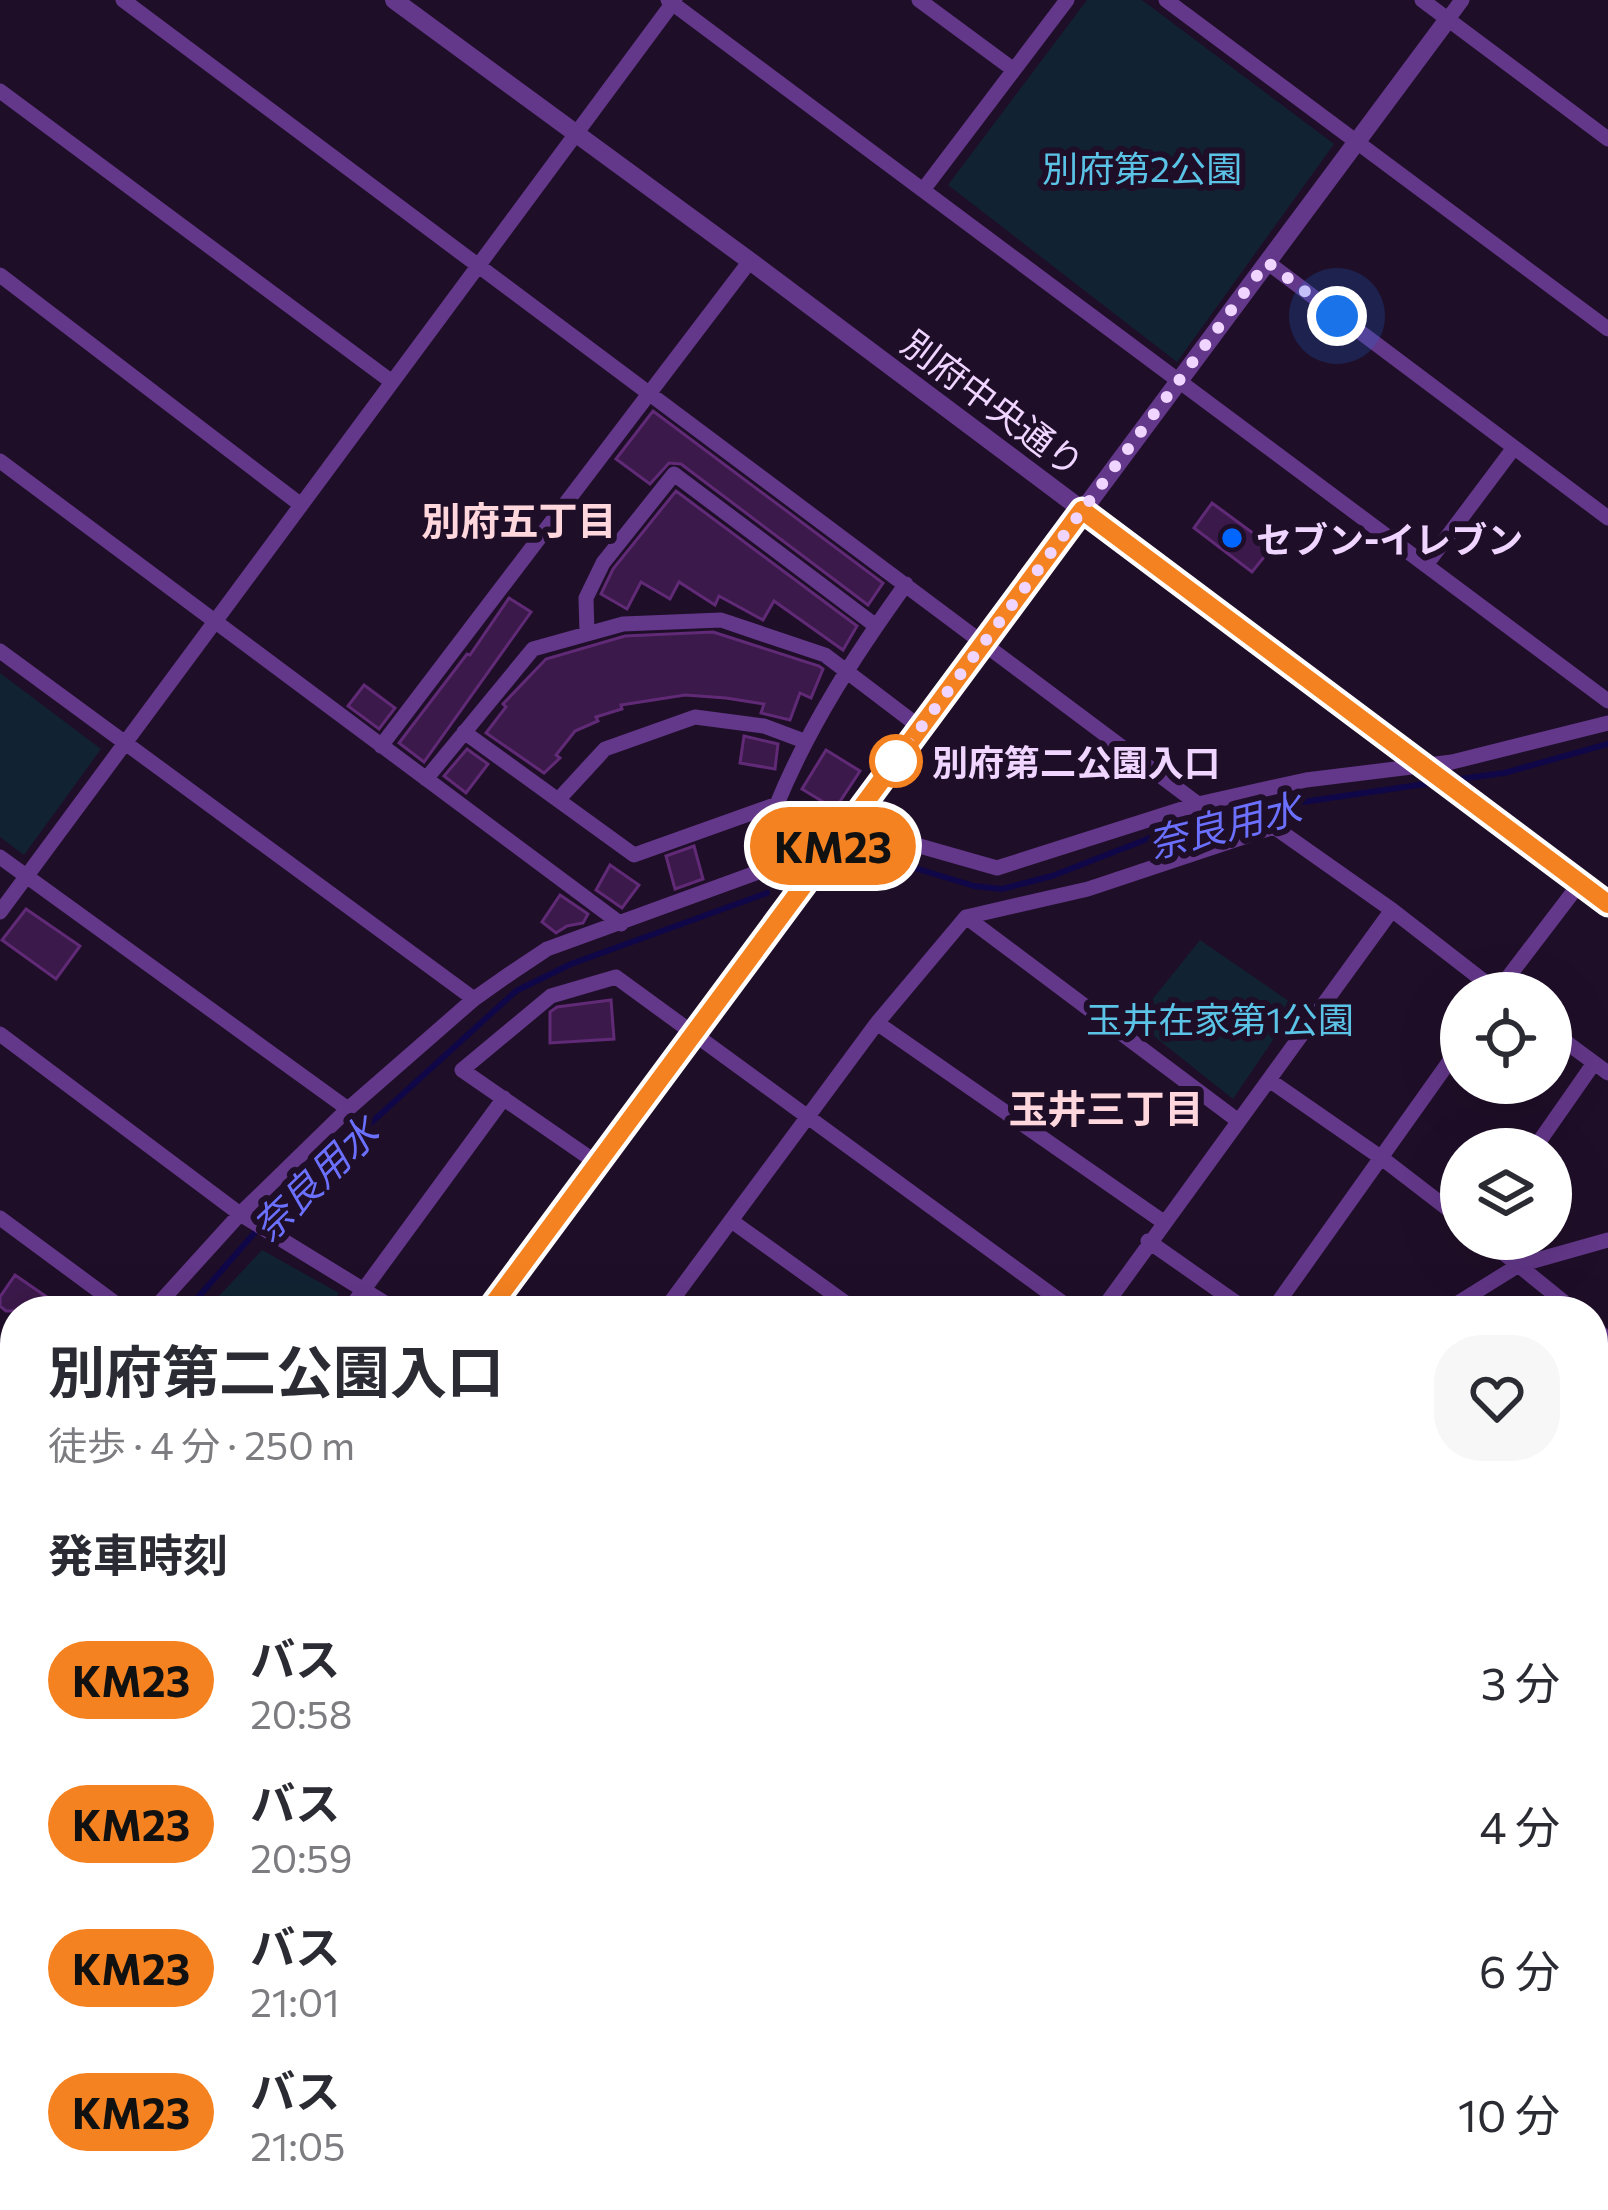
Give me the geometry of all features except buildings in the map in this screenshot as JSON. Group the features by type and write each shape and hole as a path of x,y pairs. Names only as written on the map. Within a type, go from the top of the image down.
{"street":[{"path":"123,0 1198,804"},
{"name":"別府中央通り","path":"394,0 1608,904"},
{"path":"919,0 1014,70"},
{"path":"923,190 1066,0"},
{"path":"1166,0 1608,329"},
{"path":"1422,0 1608,139"},
{"path":"499,1296 1462,0"},
{"path":"0,912 672,1 1608,700"},
{"path":"0,91 392,382"},
{"path":"381,746 750,261"},
{"path":"1267,262 1608,518"},
{"path":"0,275 301,505"},
{"path":"1426,565 1513,449"},
{"path":"0,461 621,924"},
{"path":"587,634 586,598 603,562 674,475 876,626"},
{"path":"464,732 634,855 777,804 804,741 844,670 906,584"},
{"path":"426,779 533,649 623,624 721,620 825,655 921,728"},
{"path":"0,651 474,999"},
{"path":"558,800 605,749 695,717 764,726 804,741"},
{"path":"841,836 896,839 997,868 1198,804 1306,780 1427,768 1608,723"},
{"path":"676,1296 877,1023 966,917 1088,889 1274,826 1471,972"},
{"path":"0,857 348,1109"},
{"path":"166,1296 240,1214 348,1109 474,999 547,950 772,867 826,857"},
{"path":"1514,972 1580,883"},
{"path":"1111,1296 1392,910"},
{"path":"966,917 1238,1120"},
{"path":"597,1163 462,1070 551,996 616,977 1053,1296"},
{"path":"877,1023 1162,1221"},
{"path":"0,1034 240,1214 375,1296"},
{"path":"1551,1128 1601,1068 1572,1047"},
{"path":"1283,1296 1440,1076"},
{"path":"1269,1080 1440,1203"},
{"path":"359,1296 504,1098"},
{"path":"0,1218 106,1296"},
{"path":"733,1222 836,1296"},
{"path":"1469,1296 1519,1265 1608,1240"},
{"path":"1148,1241 1227,1296"},
{"path":"1513,1260 1556,1296"}],"green space":[{"name":"別府第2公園","path":"1087,0 1142,0 1334,144 1177,362 948,185"},
{"path":"0,673 101,749 24,855 0,837"},
{"name":"玉井在家第1公園","path":"1200,940 1296,1006 1233,1099 1135,1021"},
{"path":"262,1250 339,1293 337,1296 219,1296"}],"waterway":[{"name":"奈良用水","path":"1452,780 1504,773 1608,744"},
{"name":"奈良用水","path":"844,869 895,862 974,886 1002,889 1241,811 1439,782"},
{"name":"奈良用水","path":"199,1296 272,1213 516,991 571,964 767,893"}],"bus line":[{"name":"KM23","path":"499,1296 1082,510 1608,904"}],"place":[{"name":"セブン-イレブン","path":"1232,538"},
{"name":"別府第二公園入口","path":"896,761"}],"district":[{"name":"別府五丁目","path":"519,519"},
{"name":"玉井三丁目","path":"1106,1107"}],"route":[{"path":"896,761 1267,262 1337,316"}]}
